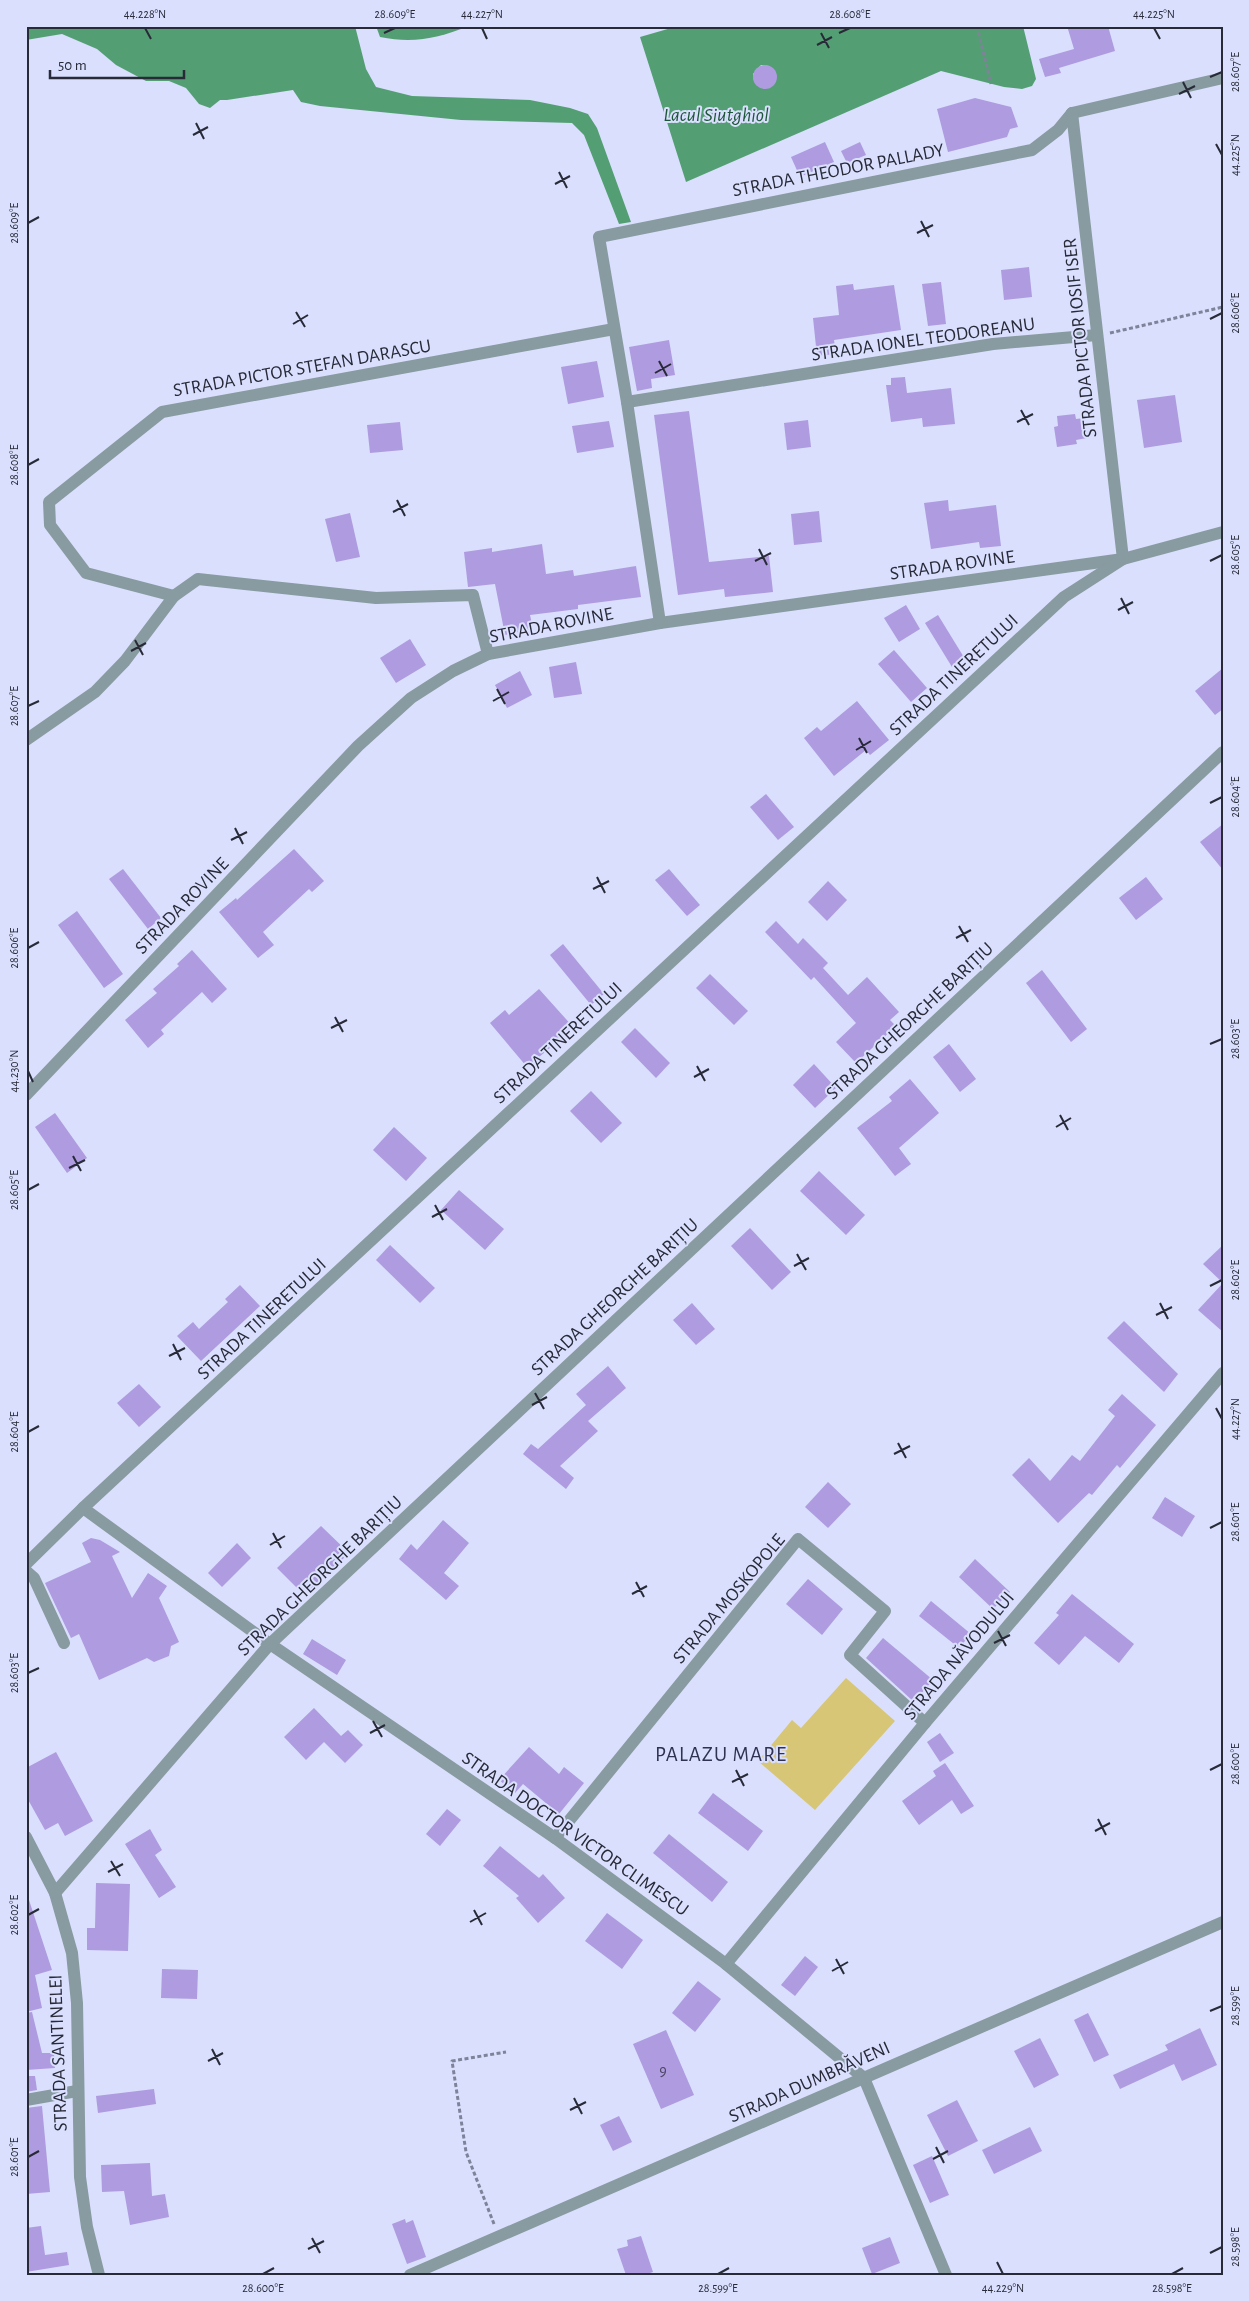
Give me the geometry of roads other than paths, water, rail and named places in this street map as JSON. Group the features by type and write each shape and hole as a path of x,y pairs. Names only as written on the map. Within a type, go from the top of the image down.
{"street":[{"path":"1072,113 1223,78"},
{"name":"STRADA THEODOR PALLADY","path":"614,329 599,237 1032,150 1058,130 1072,113"},
{"name":"STRADA PICTOR IOSIF ISER","path":"1072,113 1123,559"},
{"path":"614,329 627,402 660,623"},
{"name":"STRADA PICTOR STEFAN DARASCU","path":"174,596 86,573 50,525 49,502 162,412 614,329"},
{"name":"STRADA IONEL TEODOREANU","path":"627,402 993,344 1098,336"},
{"name":"STRADA ROVINE","path":"26,1095 358,746 411,698 453,671 488,654 660,623 1123,559 1223,532"},
{"name":"STRADA TINERETULUI","path":"26,1564 83,1508 1064,597 1123,559"},
{"path":"26,740 95,692 125,661 174,596 198,579 376,598 473,595 488,654"},
{"name":"STRADA GHEORGHE BARIȚIU","path":"55,1893 270,1644 1223,752"},
{"name":"STRADA NĂVODULUI","path":"726,1964 925,1722 1223,1373"},
{"name":"STRADA DOCTOR VICTOR CLIMESCU","path":"83,1508 270,1644 555,1838 726,1964 864,2078 946,2275"},
{"name":"STRADA MOSKOPOLE","path":"555,1838 798,1539 885,1611 850,1655 925,1722"},
{"path":"26,1571 34,1578 64,1643"},
{"name":"STRADA SANTINELEI","path":"26,1837 55,1893 72,1953 77,2003 77,2091 80,2177 86,2227 99,2275"},
{"name":"STRADA DUMBRĂVENI","path":"410,2275 1223,1922"},
{"path":"26,2100 77,2091"}],"water":[{"path":"26,26 355,26 366,69 376,87 412,96 530,100 570,108 588,114 597,128 631,222 619,224 584,135 572,123 461,120 320,106 301,102 293,90 220,100 210,108 199,104 186,88 169,81 146,81 116,65 97,49 62,34 26,40"},
{"path":"376,26 469,26 436,37 404,40 380,37"},
{"name":"Lacul Siutghiol","path":"678,26 1023,26 1036,79 1032,86 1022,89 1004,87 941,71 686,182 640,37","holes":["761,65 769,66 775,71 775,82 769,87 762,88 754,81 753,74"]}],"district":[{"name":"PALAZU MARE","path":"721,1754"}]}
